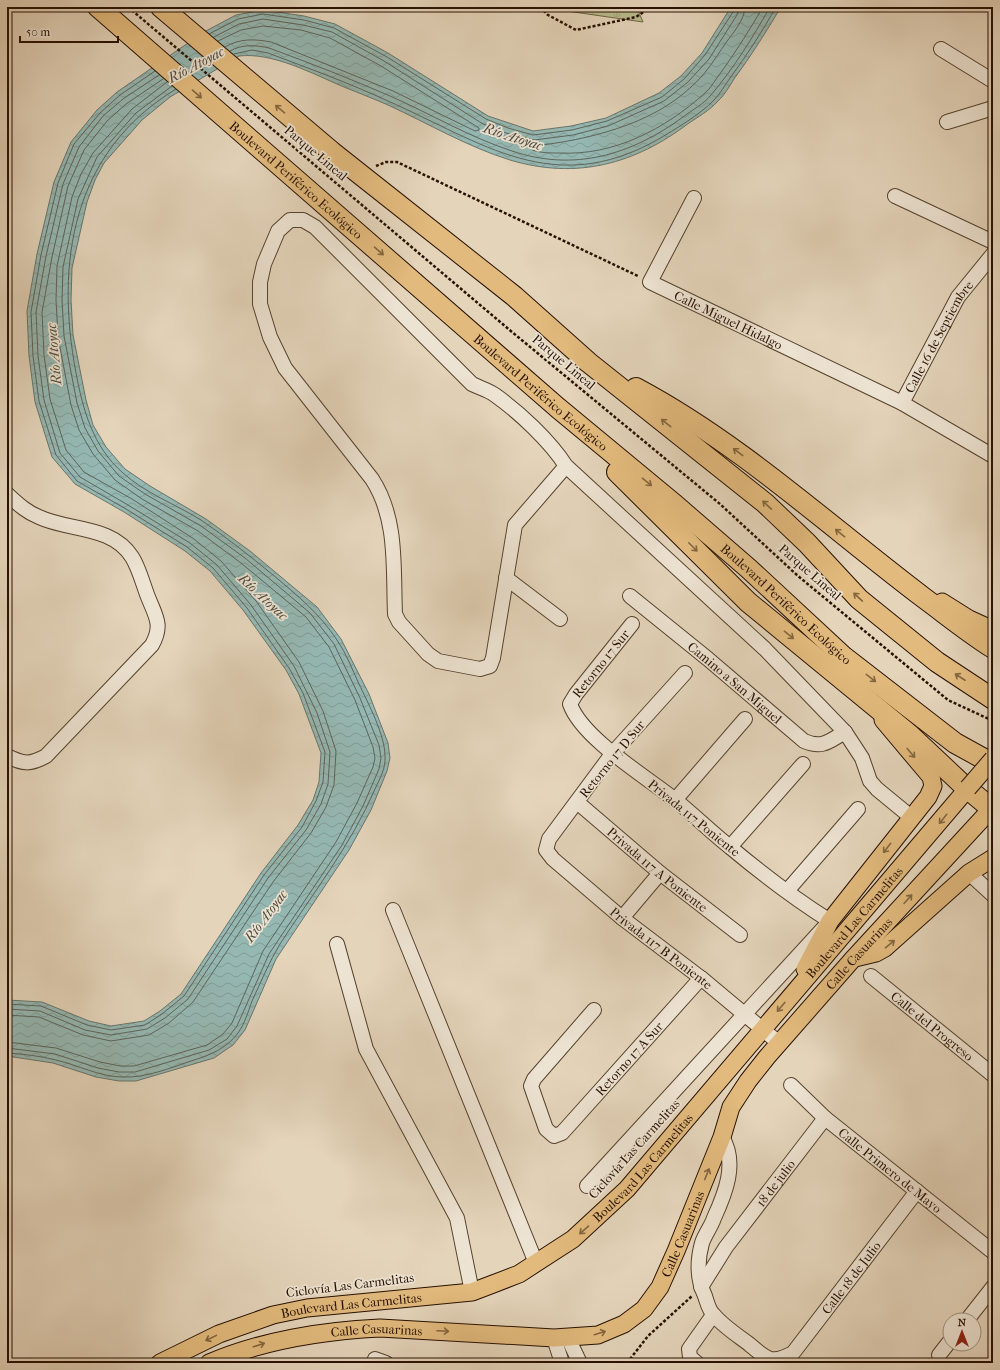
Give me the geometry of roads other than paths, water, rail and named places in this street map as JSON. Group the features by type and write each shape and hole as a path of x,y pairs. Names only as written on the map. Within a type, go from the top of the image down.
{"highway":[{"name":"Boulevard Periférico Ecológico","path":"98,7 558,408 674,504 748,568 844,657 955,743 993,764"},
{"path":"161,7 332,152 514,296 588,362 765,503 807,543 859,599 937,662 993,699"},
{"path":"588,362 656,398 735,450 870,557 993,648"},
{"path":"558,408 599,454 748,602 910,735 993,809"}],"main road":[{"path":"870,557 969,619 993,630"},
{"path":"794,991 830,921 928,796 933,786 931,777 868,702"},
{"name":"Boulevard Las Carmelitas","path":"160,1363 219,1334 273,1315 306,1308 472,1292 518,1274 573,1239 627,1189 794,991 918,850 993,758"},
{"name":"Calle Casuarinas","path":"209,1363 253,1347 294,1336 354,1329 380,1328 560,1337 598,1335 624,1324 644,1309 660,1287 722,1137 731,1107 779,1043 855,958 993,809"},
{"path":"855,958 876,953 885,948 969,873 993,858"},
{"path":"354,1329 350,1323 349,1313 353,1308 367,1301"}],"street":[{"path":"941,49 993,81"},
{"path":"947,122 993,108"},
{"path":"895,196 993,242"},
{"name":"Calle Miguel Hidalgo","path":"694,198 650,282 902,403 993,456"},
{"path":"566,466 515,525 493,658 490,666 480,669 438,661 428,654 399,622 395,614 392,532 382,494 372,479 285,368 270,337 260,304 260,282 264,264 278,231 290,220 303,220 315,227 472,384 493,394 505,403 556,450 566,466 765,649 845,732 862,758 870,781 877,789 911,817"},
{"name":"Calle 16 de Septiembre","path":"902,403 958,297 993,254"},
{"path":"7,494 22,508 40,518 103,534 118,543 132,557 157,619 158,633 152,645 46,756 34,763 20,762 7,756"},
{"path":"506,578 560,619"},
{"name":"Camino a San Miguel","path":"630,596 708,659 804,741 814,746 822,745 845,732"},
{"name":"Retorno 17 Sur","path":"570,704 576,694 632,624"},
{"name":"Retorno 17 D Sur","path":"546,850 549,839 612,754 685,674"},
{"name":"Privada 117 Poniente","path":"570,704 574,715 612,754 675,800 730,847 787,891 830,921"},
{"path":"675,800 745,719"},
{"path":"730,847 803,764"},
{"name":"Privada 117 A Poniente","path":"577,802 660,873 740,934"},
{"path":"787,891 858,809"},
{"name":"Privada 117 B Poniente","path":"546,850 553,859 622,918 701,978 779,1043"},
{"path":"622,918 660,873"},
{"path":"969,873 993,895"},
{"path":"393,910 536,1263"},
{"path":"587,1186 830,921"},
{"path":"337,944 366,1049 374,1068 455,1213 472,1292"},
{"name":"Calle del Progreso","path":"871,976 993,1075"},
{"name":"Retorno 17 A Sur","path":"594,1010 534,1079 531,1086 546,1129 554,1136 562,1133 701,978"},
{"name":"Calle Primero de Mayo","path":"791,1085 825,1118 993,1252"},
{"name":"18 de julio","path":"701,1287 726,1247 825,1118"},
{"path":"697,1363 690,1358 689,1350 713,1315 701,1287 698,1273 701,1249 727,1186 730,1169 727,1145 722,1137"},
{"name":"Calle 18 de Julio","path":"713,1315 766,1358 780,1360 793,1352 917,1191"},
{"path":"973,1312 993,1287"},
{"path":"560,1337 562,1363"},
{"path":"560,1337 580,1363"},
{"path":"939,1355 942,1351"}],"water":[{"name":"Río Atoyac","path":"731,7 781,7 746,62 722,97 714,105 669,137 648,149 626,158 604,164 582,168 559,168 535,166 510,160 479,149 388,105 306,70 265,57 252,56 239,56 170,97 142,120 104,163 95,180 87,202 72,268 71,300 73,335 86,400 93,425 106,447 125,469 150,486 206,519 250,551 317,607 341,639 369,694 388,743 390,758 387,771 371,810 349,850 276,959 245,1030 233,1045 214,1058 136,1081 119,1081 96,1077 53,1063 7,1056 7,1000 42,1002 89,1021 111,1026 144,1021 160,1011 181,994 261,873 298,825 313,800 319,782 321,753 299,694 286,670 243,610 210,571 185,551 124,512 75,484 52,457 35,402 29,356 27,311 37,254 54,182 71,142 97,110 117,92 204,32 236,15 263,10 304,16 335,24 388,53 488,116 533,131 571,126 606,118 659,93 681,76 702,53"}]}
